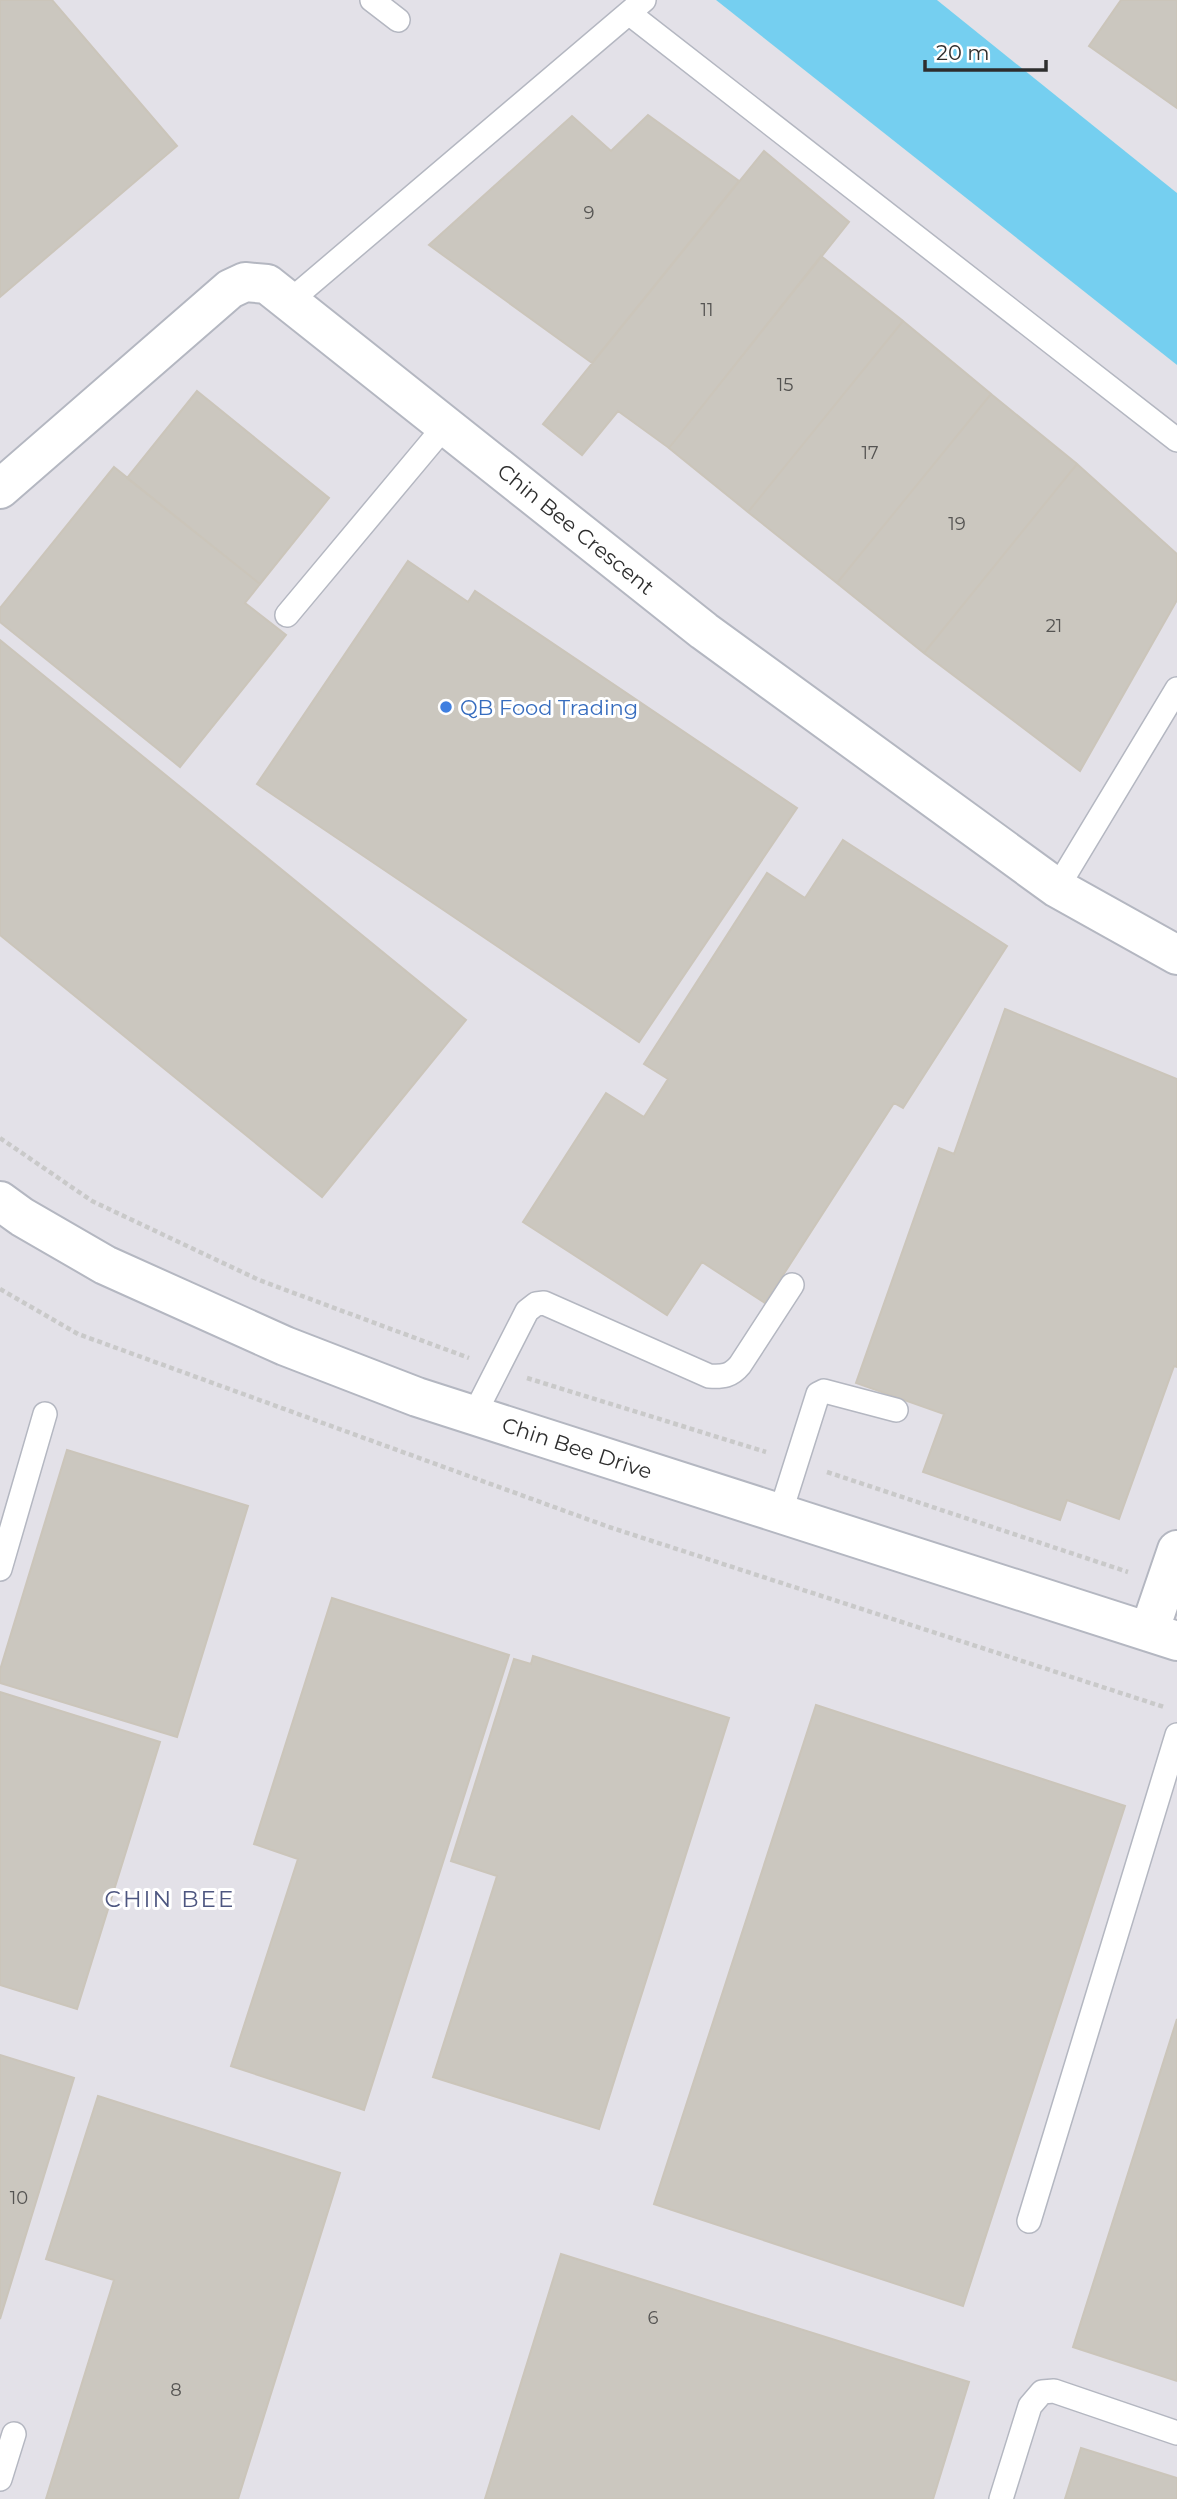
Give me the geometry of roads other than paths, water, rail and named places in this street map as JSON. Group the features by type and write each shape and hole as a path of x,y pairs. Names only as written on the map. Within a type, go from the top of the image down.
{"street":[{"name":"Chin Bee Crescent","path":"0,489 230,289 245,282 267,284 291,300 704,631 1057,888 1177,955"},
{"name":"Chin Bee Drive","path":"0,1201 22,1217 105,1265 285,1346 474,1415 1163,1636"},
{"path":"1163,1636 1171,1567"}],"lane":[{"path":"372,0 398,20"},
{"path":"291,300 637,7 1177,440"},
{"path":"286,615 445,426"},
{"path":"1057,888 1177,689"},
{"path":"474,1415 527,1311 544,1303 709,1376 732,1374 792,1285"},
{"path":"780,1514 818,1394 824,1391 896,1410"},
{"path":"0,1569 45,1414"},
{"path":"1029,2221 1177,1735"},
{"path":"1002,2499 1030,2406 1042,2392 1054,2391 1177,2432"},
{"path":"0,2479 14,2434"}],"water":[{"path":"716,0 937,0 1177,193 1177,365"}],"place":[{"name":"QB Food Trading","path":"446,707"}],"district":[{"name":"CHIN BEE","path":"170,1899"}]}
